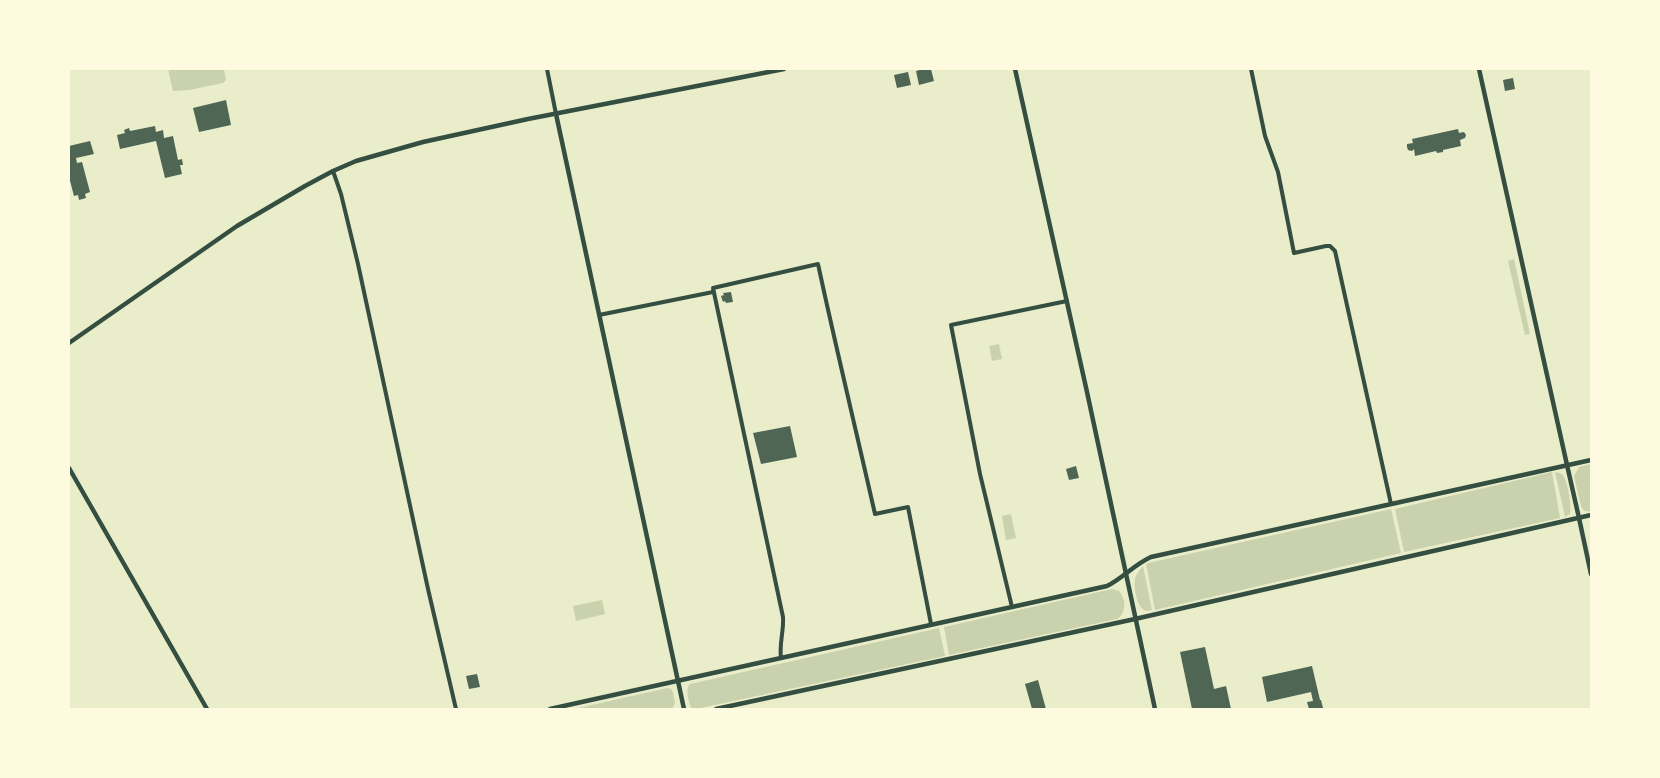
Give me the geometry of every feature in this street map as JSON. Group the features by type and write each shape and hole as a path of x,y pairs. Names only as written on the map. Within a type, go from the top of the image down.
{"main road":[{"path":"69,343 237,226 333,171 376,154 556,114 784,69"},
{"path":"1015,69 1155,709"},
{"path":"1479,69 1591,574"},
{"path":"556,114 684,709"},
{"path":"550,709 1107,586 1151,557 1591,460"},
{"path":"69,468 207,709"},
{"path":"716,709 1135,619 1591,515"}],"street":[{"path":"547,69 556,114"},
{"path":"1251,69 1265,136 1278,172 1294,253 1326,246 1330,246 1335,251 1391,504"},
{"path":"333,171 358,264 456,709"},
{"path":"599,315 818,264 875,514 908,507 931,624"},
{"path":"713,290 783,617 781,658"},
{"path":"1012,607 978,465 951,325 1067,301"}],"green space":[{"path":"168,69 224,69 226,80 223,83 173,91"},
{"path":"1514,259 1530,334 1525,335 1508,261"},
{"path":"999,344 1002,359 992,361 989,346"},
{"path":"1591,464 1591,511 1588,511 1581,506 1574,476 1579,467"},
{"path":"1552,472 1560,518 1404,552 1395,509"},
{"path":"1555,472 1561,473 1568,490 1570,514 1565,517"},
{"path":"1391,509 1401,553 1155,610 1146,564 1148,563"},
{"path":"1011,514 1016,538 1006,540 1002,516"},
{"path":"1143,566 1152,610 1148,611 1141,607 1135,591 1136,577"},
{"path":"1112,589 1119,591 1124,602 1123,613 1117,619 949,655 944,627"},
{"path":"602,600 605,614 576,621 573,606"},
{"path":"939,628 945,656 696,709 692,709 689,703 687,692 690,684"},
{"path":"667,688 673,692 675,703 672,709 574,709"}],"building":[{"path":"931,69 934,81 919,85 916,71"},
{"path":"908,72 911,85 897,88 894,75"},
{"path":"1513,78 1515,89 1505,91 1503,80"},
{"path":"226,100 231,125 199,132 193,108"},
{"path":"155,126 156,132 163,130 164,138 173,136 178,160 182,159 183,165 180,165 182,174 165,178 156,141 120,149 117,135 125,133 124,130"},
{"path":"1458,129 1459,133 1464,132 1466,135 1460,140 1461,146 1443,150 1443,152 1437,153 1436,151 1415,156 1414,149 1408,150 1407,144 1413,143 1412,139"},
{"path":"90,141 94,154 76,158 77,163 82,162 90,192 85,194 86,198 79,200 78,195 74,196 69,177 69,146"},
{"path":"731,292 733,302 723,302 721,296 724,295 723,293"},
{"path":"790,426 797,457 761,464 753,433"},
{"path":"1076,466 1079,478 1069,480 1066,469"},
{"path":"1205,647 1214,689 1226,686 1231,709 1192,709 1180,652"},
{"path":"1312,666 1323,708 1309,709 1307,702 1313,701 1311,692 1267,702 1262,677"},
{"path":"477,674 480,687 469,689 466,676"},
{"path":"1038,680 1046,709 1032,709 1025,684"}]}
